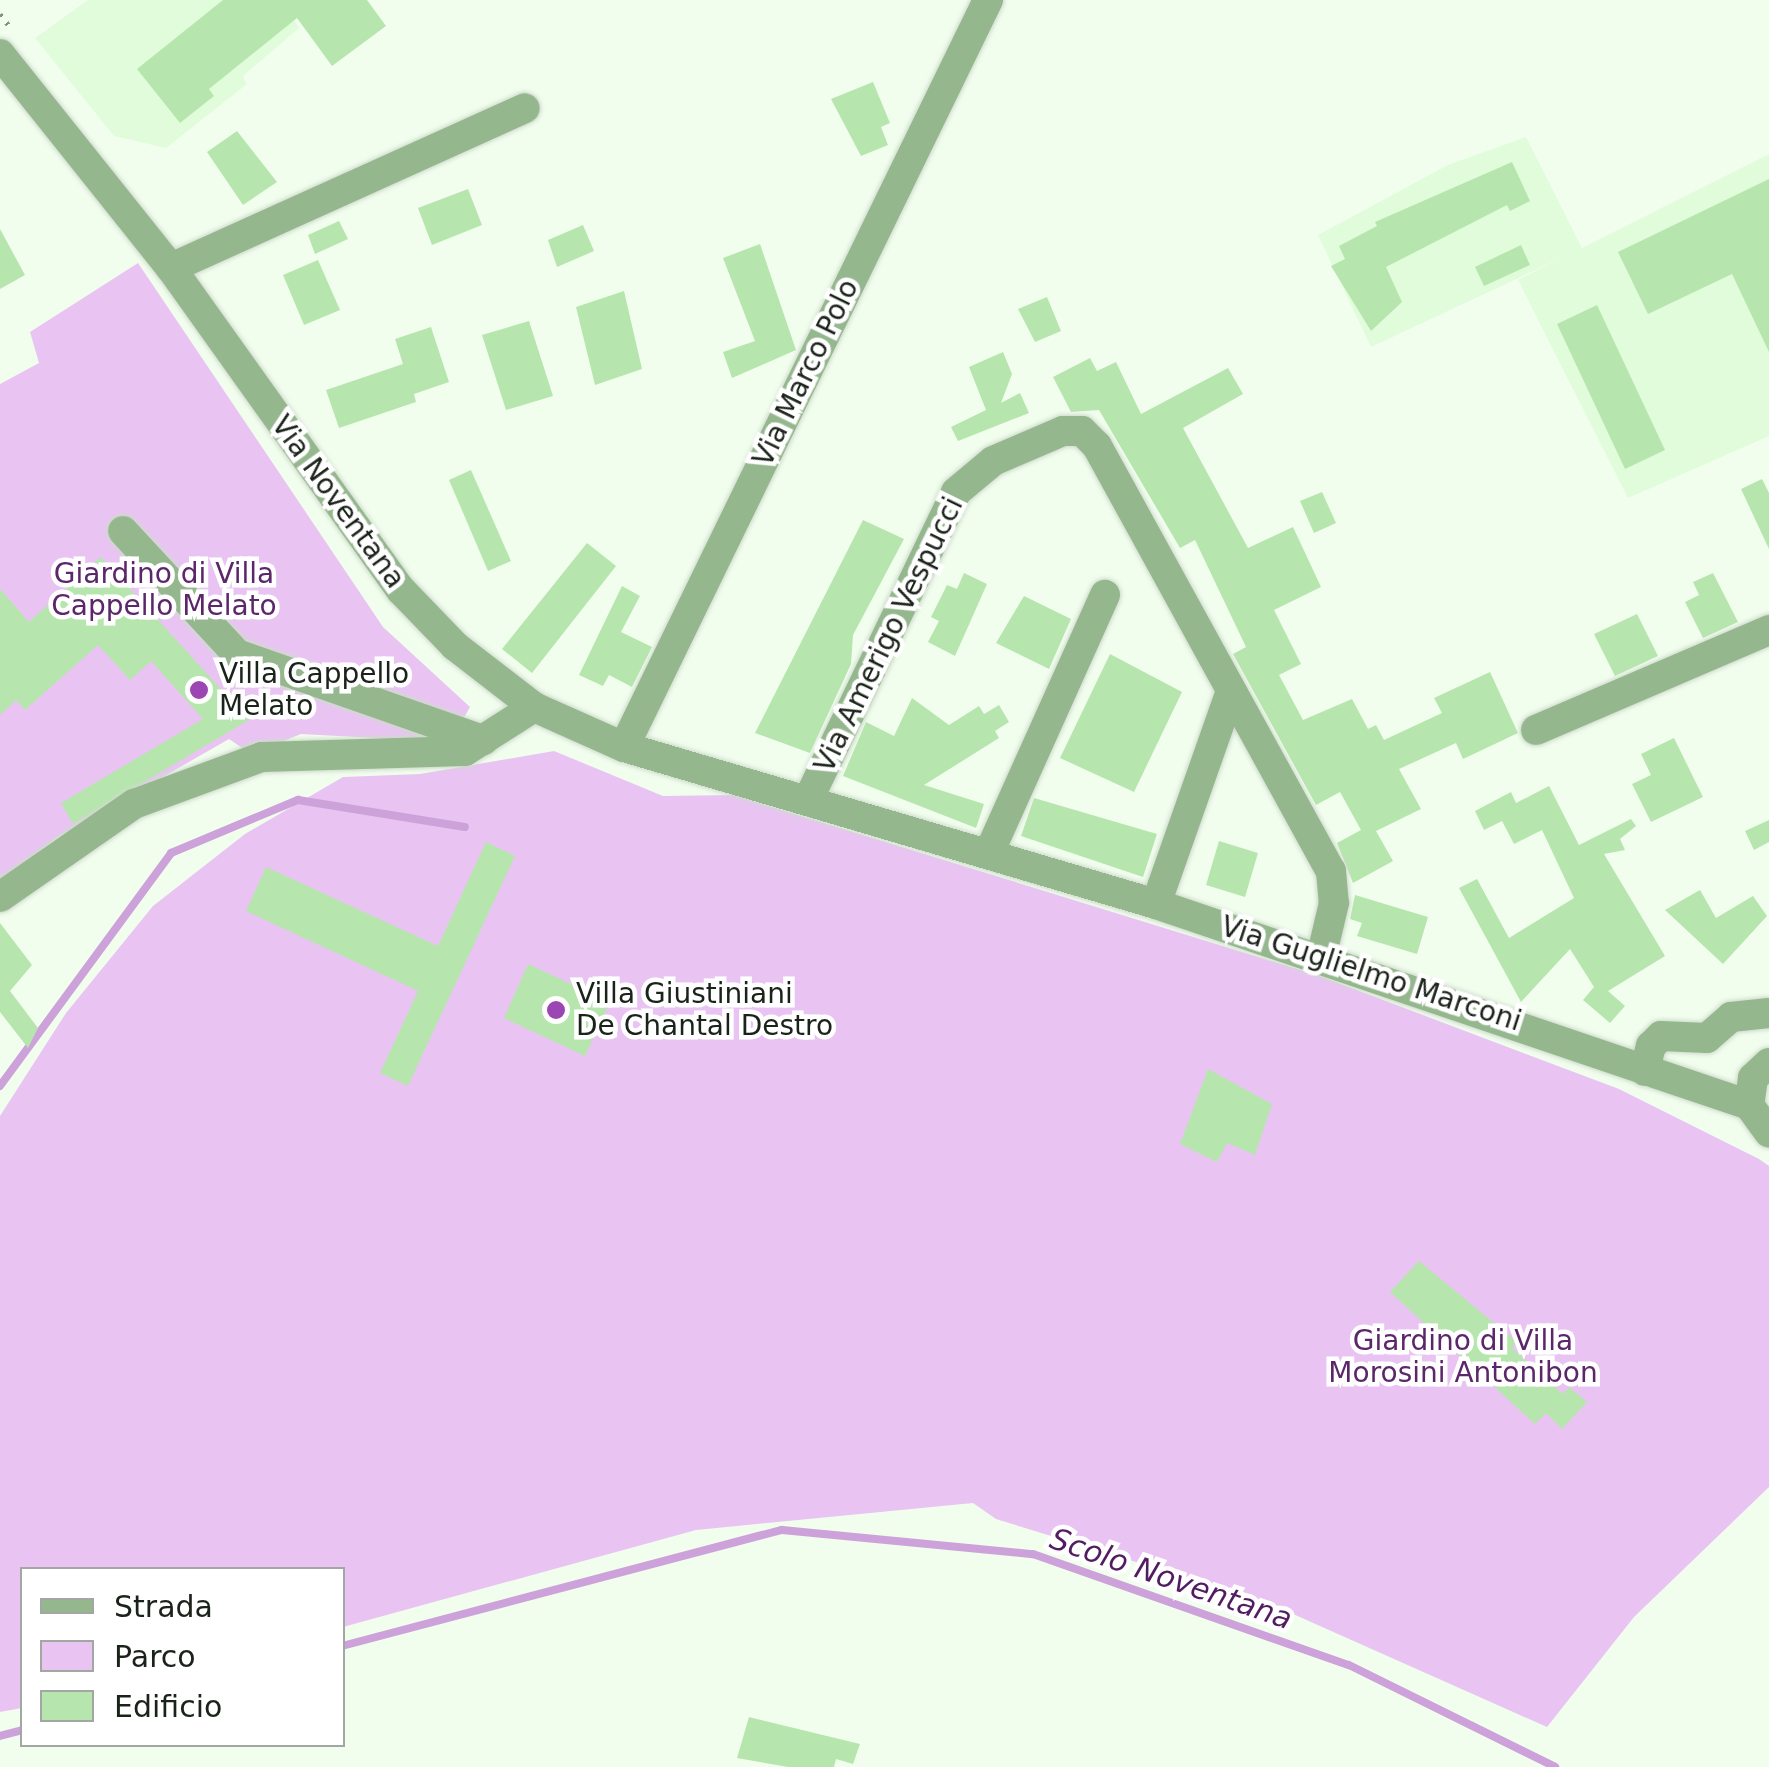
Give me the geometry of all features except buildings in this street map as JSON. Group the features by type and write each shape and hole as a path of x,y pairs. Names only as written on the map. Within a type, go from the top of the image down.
{"street":[{"name":"Via Marco Polo","path":"624,747 988,0"},
{"name":"Via Noventana","path":"0,54 171,268 401,590 455,646 534,708"},
{"path":"171,268 524,108"},
{"name":"Via Amerigo Vespucci","path":"809,798 956,492 993,462 1073,429 1097,446 1332,872 1334,903 1320,958"},
{"path":"123,532 237,654 483,740"},
{"path":"989,853 1105,595"},
{"path":"1536,730 1769,630"},
{"path":"1156,904 1231,691"},
{"name":"Via Guglielmo Marconi","path":"534,708 624,747 809,798 1156,904 1585,1044 1645,1071 1748,1105"},
{"path":"0,897 134,804 262,756 465,751 534,708"},
{"path":"1645,1071 1651,1046 1662,1036 1707,1038 1731,1017 1769,1013"},
{"path":"1769,1063 1754,1078 1748,1105 1769,1133"}],"shaded area":[{"path":"88,0 298,0 287,9 299,28 243,76 247,84 166,148 114,136 35,38"},
{"path":"1526,137 1582,248 1769,154 1769,436 1628,498 1518,280 1561,258 1371,347 1318,235 1448,165"}],"green space":[{"name":"Giardino di Villa Cappello Melato","path":"138,263 383,627 470,707 450,742 301,734 251,754 229,739 58,837 0,881 0,384 39,363 30,332"},
{"name":"Giardino di Villa Morosini Antonibon","path":"554,751 663,796 733,795 1317,975 1619,1089 1759,1159 1769,1166 1769,1487 1634,1617 1547,1727 1266,1602 996,1519 973,1503 696,1530 345,1626 345,1567 20,1567 20,1708 0,1712 0,1116 66,1013 153,906 245,834 343,777 420,774"}],"waterway":[{"name":"Scolo Noventana","path":"0,1086 171,853 298,800 465,827"},
{"name":"Scolo Noventana","path":"345,1645 782,1530 1033,1554 1349,1665 1555,1767"},
{"name":"Scolo Noventana","path":"0,1736 20,1731"}],"place":[{"name":"Villa Cappello Melato","path":"199,690"},
{"name":"Villa Giustiniani De Chantal Destro","path":"556,1010"}]}
